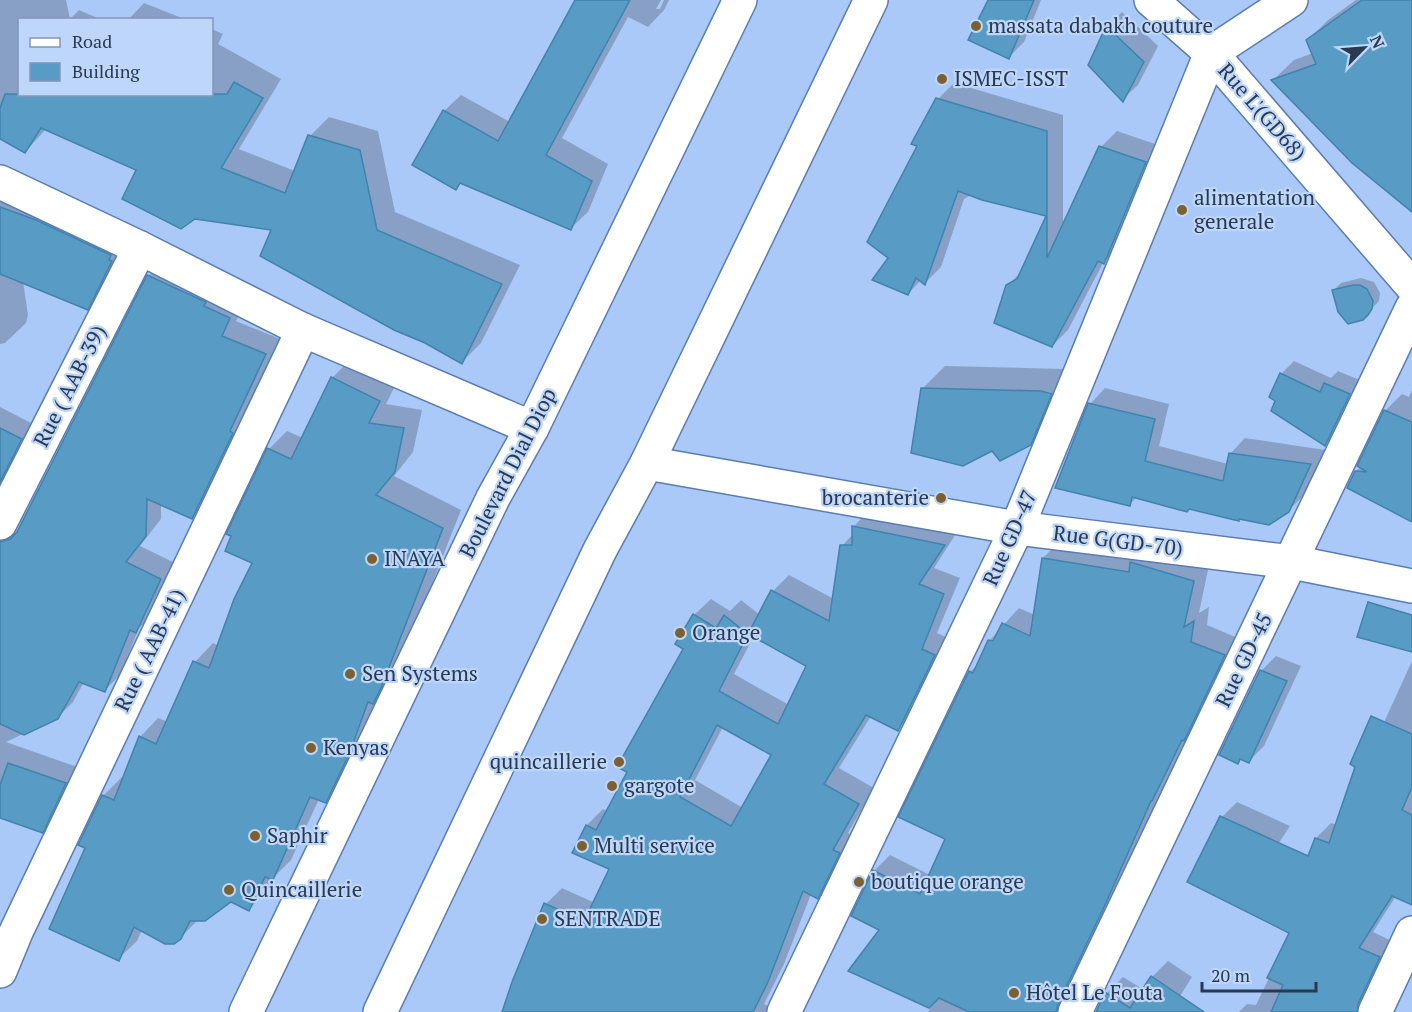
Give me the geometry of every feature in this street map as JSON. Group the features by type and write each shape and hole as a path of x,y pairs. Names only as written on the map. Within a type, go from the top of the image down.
{"street":[{"name":"Boulevard Dial Diop","path":"246,1012 488,508 532,428 740,0"},
{"path":"380,1012 600,550 647,463 871,0"},
{"name":"Rue L'(GD68)","path":"1151,0 1211,53 1412,285"},
{"path":"1211,53 1291,0"},
{"name":"Rue GD-47","path":"784,1012 1017,528 1211,53"},
{"path":"0,182 140,248 303,330 532,428"},
{"name":"Rue ( AAB-39)","path":"0,523 140,248"},
{"name":"Rue GD-45","path":"1075,1012 1412,308"},
{"name":"Rue ( AAB-41)","path":"0,971 303,330"},
{"name":"Rue G(GD-70)","path":"647,463 1017,528 1292,562 1412,586"},
{"path":"1375,1012 1412,933"}],"building":[{"path":"575,0 630,0 546,155 592,181 571,230 460,183 456,190 412,165 443,110 498,141"},
{"path":"988,0 1034,0 1009,59 968,40"},
{"path":"1362,0 1412,0 1412,212 1352,163 1271,80 1316,64 1306,40"},
{"path":"1106,26 1144,62 1123,102 1088,65"},
{"path":"234,82 263,98 221,168 285,193 308,135 360,150 377,230 502,284 462,364 425,343 394,330 260,256 271,230 195,219 181,229 122,199 136,170 41,128 25,153 0,139 0,108 5,94 18,94 18,96 213,96 213,94 227,94"},
{"path":"936,98 1047,131 1047,258 1099,146 1146,162 1104,264 1098,261 1052,347 994,323 1006,285 1017,279 1046,216 982,200 958,191 925,285 916,278 908,295 872,280 888,258 867,242 917,146 911,144"},
{"path":"0,207 36,220 111,255 109,260 112,261 88,310 0,274"},
{"path":"147,275 206,302 204,306 230,318 222,336 266,354 230,431 233,433 192,519 147,499 146,536 126,562 161,579 136,633 130,630 105,692 79,682 58,719 24,735 0,724 0,542 10,539 17,532"},
{"path":"1360,285 1367,289 1373,301 1372,309 1363,320 1348,324 1338,312 1332,290"},
{"path":"1280,373 1320,392 1324,383 1350,394 1325,446 1271,411 1275,401 1269,397"},
{"path":"331,377 380,401 369,423 404,428 395,472 376,495 443,528 381,688 373,704 368,702 350,752 326,803 310,797 273,880 265,877 249,911 231,902 205,921 190,921 181,939 174,944 165,944 134,927 119,961 49,929 85,848 78,845 102,795 114,800 139,736 156,744 193,661 209,668 234,599 252,563 225,551 231,536 226,534 267,448 291,459"},
{"path":"921,388 1041,391 1052,394 1031,445 1000,461 992,451 963,466 911,453"},
{"path":"1088,403 1155,419 1145,461 1223,481 1229,453 1311,464 1289,512 1269,525 1239,519 1239,521 1189,509 1187,512 1132,497 1130,506 1055,488"},
{"path":"1384,410 1412,422 1412,522 1347,488 1355,471 1367,472 1357,466"},
{"path":"0,428 22,439 0,482"},
{"path":"852,526 945,545 919,584 944,594 922,649 935,655 898,731 866,715 824,784 859,804 833,850 840,853 818,899 803,891 768,982 753,1012 502,1012 544,903 584,921 609,869 572,853 586,825 596,830 627,772 617,767 683,649 675,644 693,614 716,628 724,615 748,634 771,590 829,621 840,545 852,545","holes":["748,634 806,666 778,724 719,691","717,725 771,755 731,826 680,797"]},
{"path":"1042,558 1129,572 1130,562 1194,581 1184,627 1194,621 1191,642 1225,655 1184,741 1182,740 1151,801 1056,1012 969,1012 939,998 929,1008 848,971 879,930 851,916 873,870 920,894 945,839 898,817 969,671 973,673 988,640 993,641 1002,623 1030,636"},
{"path":"1368,602 1412,615 1412,652 1357,637"},
{"path":"1260,670 1287,681 1249,763 1240,759 1238,764 1219,755"},
{"path":"1371,716 1412,734 1412,787 1402,810 1412,815 1412,905 1392,896 1359,948 1380,957 1358,1004 1357,1012 1271,1012 1283,985 1267,978 1289,933 1187,882 1220,816 1308,856 1315,838 1329,843 1355,767 1350,764"},
{"path":"8,763 66,783 43,833 0,818 0,785"},
{"path":"1151,976 1204,1012 1096,1012 1105,992 1130,1008"}],"place":[{"name":"massata dabakh couture","path":"976,26"},
{"name":"ISMEC-ISST","path":"942,79"},
{"name":"alimentation generale","path":"1182,210"},
{"name":"brocanterie","path":"941,498"},
{"name":"INAYA","path":"372,559"},
{"name":"Orange","path":"680,633"},
{"name":"Sen Systems","path":"350,674"},
{"name":"Kenyas","path":"311,748"},
{"name":"quincaillerie","path":"619,762"},
{"name":"gargote","path":"612,786"},
{"name":"Saphir","path":"255,836"},
{"name":"Multi service","path":"582,846"},
{"name":"boutique orange","path":"859,882"},
{"name":"Quincaillerie","path":"229,890"},
{"name":"SENTRADE","path":"542,919"},
{"name":"Hôtel Le Fouta","path":"1014,993"}]}
